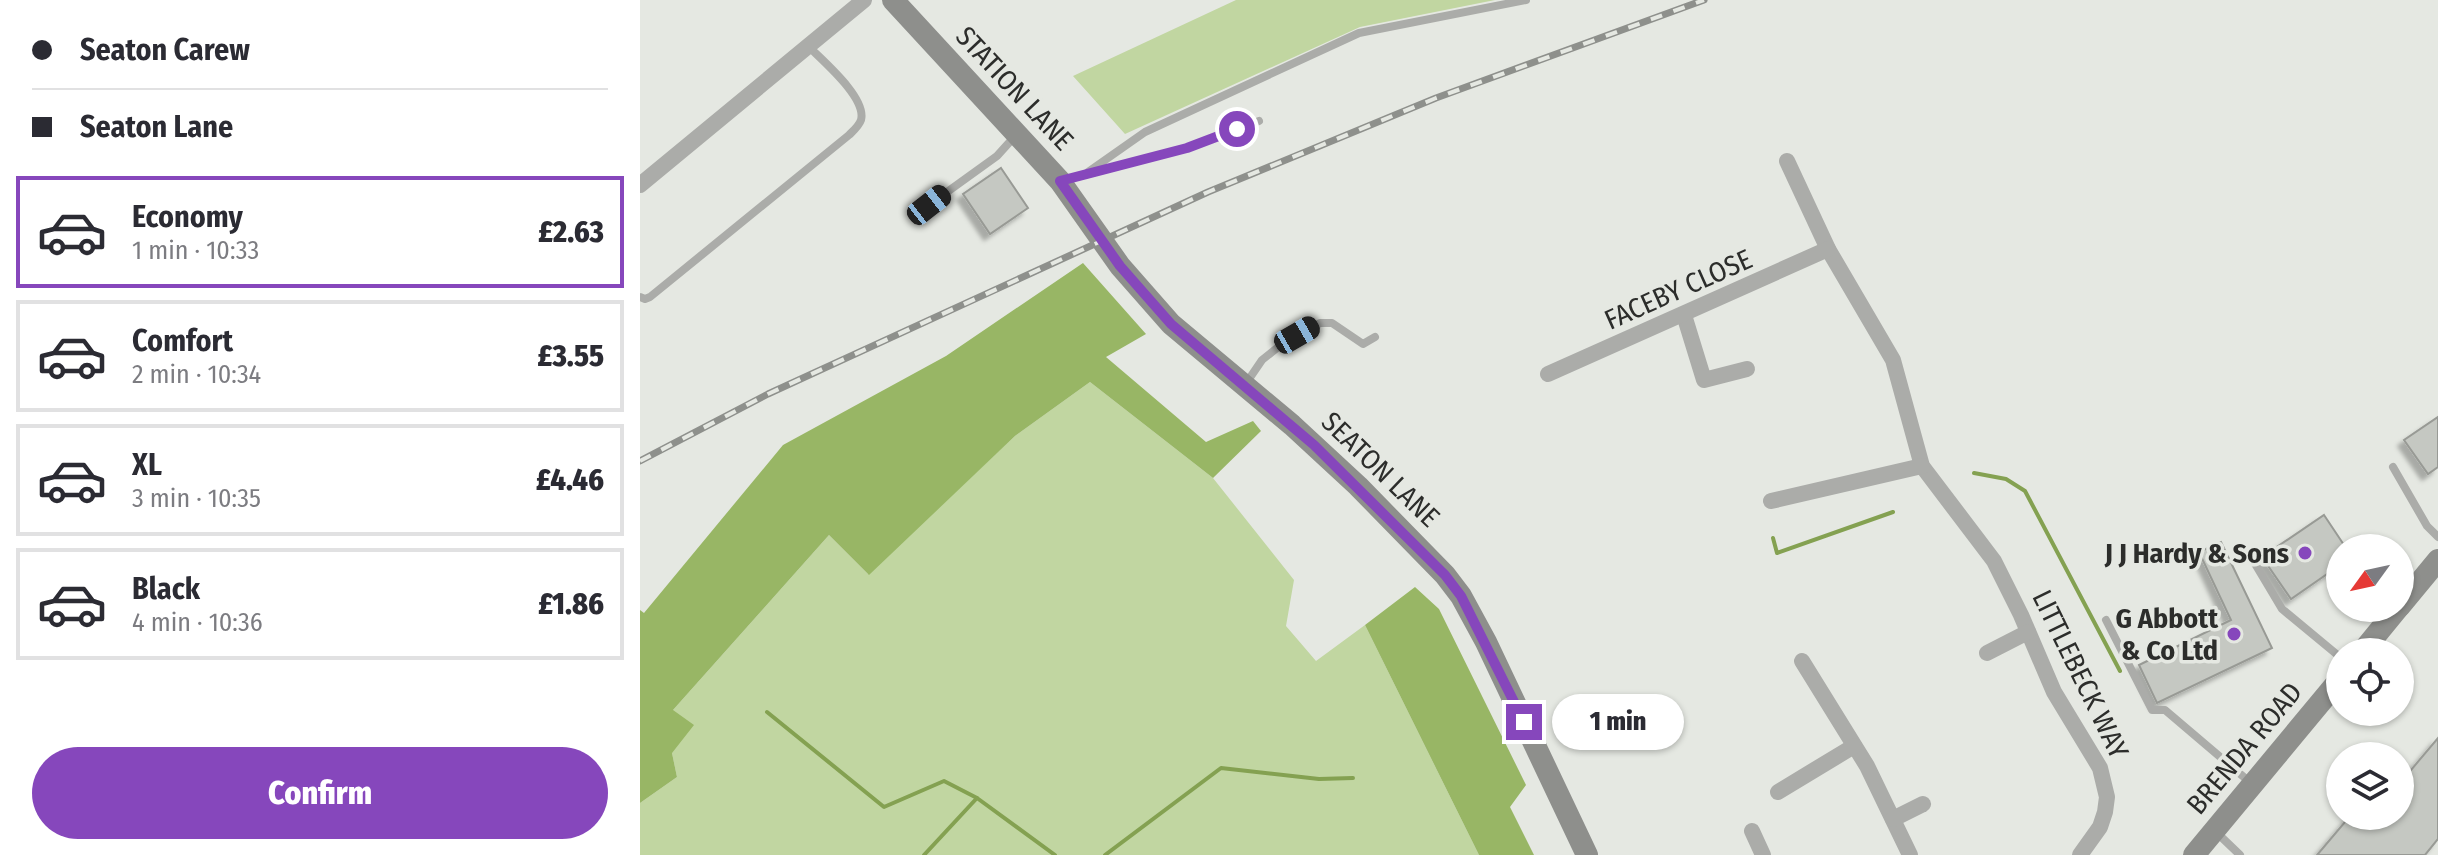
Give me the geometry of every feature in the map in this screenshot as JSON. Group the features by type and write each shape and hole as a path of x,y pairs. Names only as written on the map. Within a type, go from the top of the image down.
{"main road":[{"name":"STATION LANE","path":"893,0 1060,181"},
{"name":"SEATON LANE","path":"1060,181 1120,266 1171,324 1292,425 1358,486 1445,575 1461,596 1587,855"},
{"path":"2414,589 2438,560"},
{"path":"2374,638 2387,622"},
{"name":"BRENDA ROAD","path":"2194,855 2326,696"}],"street":[{"path":"640,185 864,0"},
{"path":"1771,501 1922,466 1893,360 1828,249 1787,161"},
{"name":"FACEBY CLOSE","path":"1548,374 1828,249"},
{"path":"1684,315 1704,380 1747,369"},
{"name":"LITTLEBECK WAY","path":"1922,466 1994,561 2054,692 2094,756 2105,783 2107,797 2100,827 2080,855"},
{"path":"1987,653 2028,632"},
{"path":"1802,661 1854,746 1910,855"},
{"path":"1778,792 1854,746"},
{"path":"1893,819 1923,804"},
{"path":"1752,831 1763,855"}],"lane":[{"path":"1088,172 1145,132 1359,33 1526,0"},
{"path":"640,297 650,297 849,135 860,122 861,106 855,96 808,46"},
{"path":"1060,181 1187,148 1259,121"},
{"path":"929,205 997,156 1017,135"},
{"path":"1244,386 1262,360 1282,344 1320,323 1332,323 1363,344 1375,337"},
{"path":"2393,467 2427,526 2438,537"},
{"path":"2248,552 2282,609 2326,645"},
{"path":"2106,620 2152,710 2165,710 2253,784"},
{"path":"2215,830 2240,855"}],"green space":[{"path":"1236,0 1495,0 1360,27 1125,134 1073,76"},
{"path":"1083,263 1146,334 1106,357 1206,442 1253,421 1261,431 1213,478 1090,382 1015,436 869,575 829,535 673,710 694,725 672,753 677,777 640,803 640,610 644,613 783,445 946,356"},
{"path":"1090,382 1213,478 1294,580 1286,626 1316,661 1365,625 1479,855 640,855 640,803 677,777 672,753 673,710 829,535 868,574 1015,436"},
{"path":"1415,587 1439,609 1526,785 1510,807 1534,855 1479,855 1365,625"}],"building":[{"path":"1001,168 1028,208 990,234 963,194"},
{"path":"2438,417 2438,467 2428,474 2404,440"},
{"name":"J J Hardy & Sons","path":"2324,515 2337,534 2326,534 2326,575 2291,599 2262,557"},
{"name":"G Abbott & Co Ltd","path":"2221,542 2272,648 2157,703 2139,665 2231,620 2199,552"},
{"path":"2438,738 2438,839 2425,855 2317,855 2338,830 2414,830 2414,766"}],"waterway":[{"path":"1974,473 2006,479 2025,491 2120,671"},
{"path":"1773,538 1777,553 1893,512"},
{"path":"767,712 884,807 944,781 977,798 924,855"},
{"path":"1105,855 1221,768 1319,779 1353,778"},
{"path":"977,798 1055,855"}],"railway":[{"path":"640,461 768,394 1208,192 1436,98 1704,0"}],"place":[{"name":"J J Hardy & Sons","path":"2305,553"},
{"name":"G Abbott & Co Ltd","path":"2234,634"}],"route":[{"path":"1237,129 1187,148 1060,181 1120,266 1171,324 1314,445 1445,575 1461,596 1486,642 1524,722"}]}
